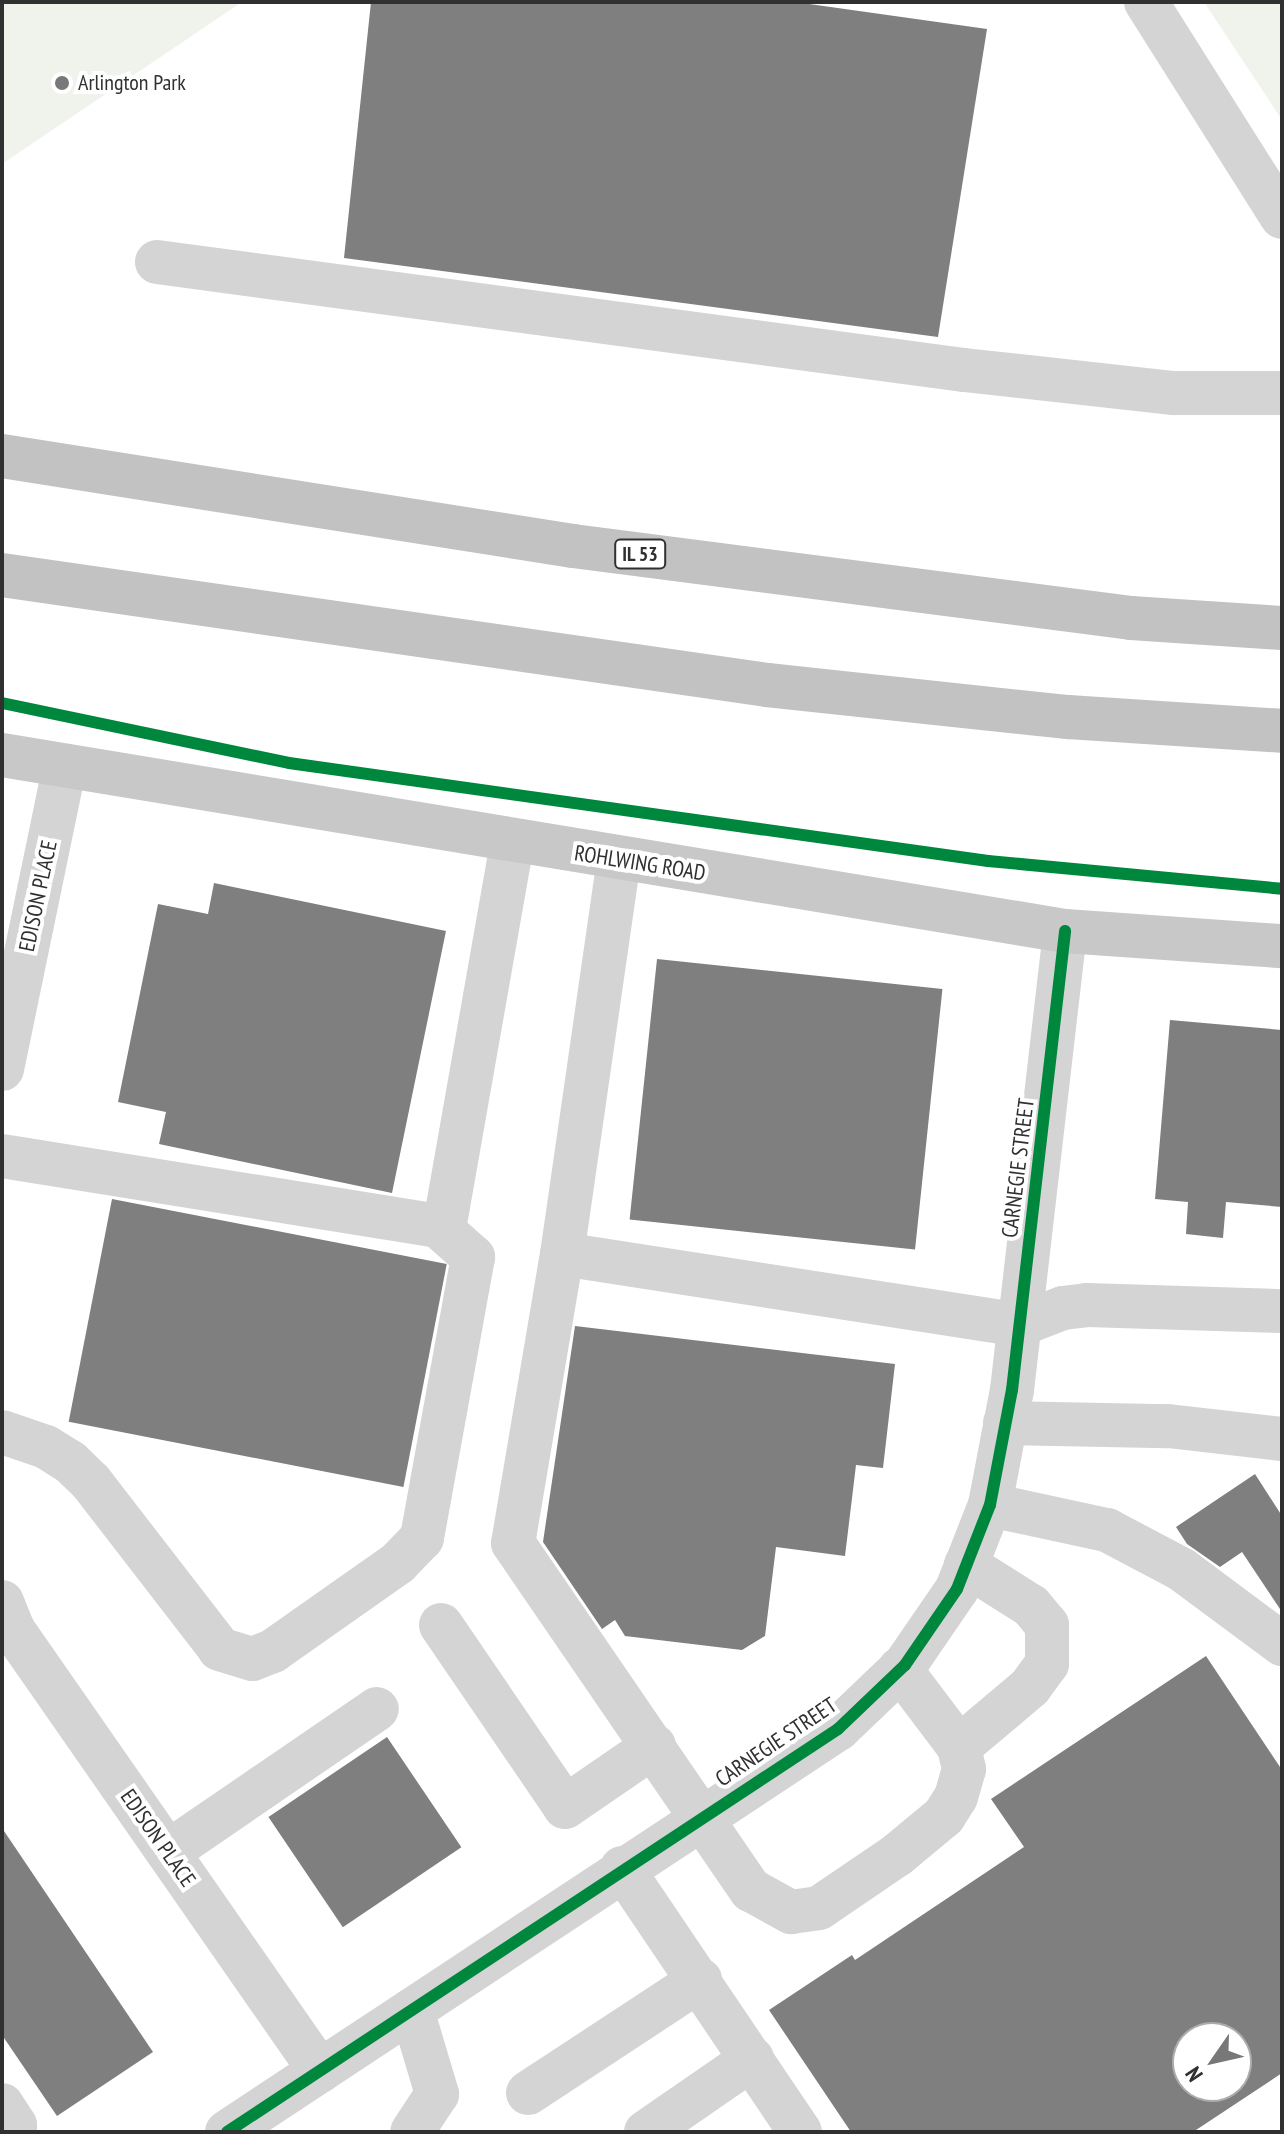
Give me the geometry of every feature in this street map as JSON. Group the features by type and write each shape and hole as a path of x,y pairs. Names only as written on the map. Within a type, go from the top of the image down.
{"highway":[{"name":"IL 53","path":"2,456 573,546 1131,618 1282,628"},
{"path":"2,575 767,685 1068,717 1282,731"}],"main road":[{"name":"ROHLWING ROAD","path":"2,755 64,769 1065,931 1282,946"}],"street":[{"path":"1146,2 1282,217"},
{"path":"157,262 977,371 1174,393 1282,393"},
{"name":"EDISON PLACE","path":"3,1061 64,769"},
{"path":"444,1229 512,842"},
{"path":"619,859 562,1254 513,1543 654,1746 699,1817 759,1896 791,1912 819,1908 944,1816 964,1769 959,1747 900,1669"},
{"name":"CARNEGIE STREET","path":"227,2132 699,1817 838,1729 900,1669 957,1589 990,1505 1005,1423 1065,931"},
{"path":"2,1156 444,1229 473,1257 422,1538 398,1563 273,1651 252,1659 220,1649 91,1482 46,1447 2,1432"},
{"path":"562,1254 1019,1325 1063,1308 1087,1305 1282,1311"},
{"path":"1005,1423 1168,1426 1282,1439"},
{"path":"990,1505 1107,1530 1181,1569 1282,1644"},
{"path":"959,1747 1030,1687 1047,1664 1047,1625 1031,1606 966,1565"},
{"name":"EDISON PLACE","path":"2,1602 14,1631 320,2071"},
{"path":"441,1625 565,1807 654,1746"},
{"path":"168,1852 377,1709"},
{"path":"622,1868 800,2132"},
{"path":"528,2093 700,1980"},
{"path":"412,2010 437,2094 412,2132"},
{"path":"646,2132 752,2059"},
{"path":"2,2105 15,2125 4,2132"}],"shaded area":[{"name":"Arlington Park","path":"2,2 242,2 2,164"},
{"path":"1204,2 1282,2 1282,120"}],"building":[{"path":"371,2 795,2 987,29 938,337 344,258"},
{"path":"214,883 446,931 392,1193 159,1144 166,1112 118,1102 158,904 208,914"},
{"path":"657,959 942,989 915,1250 630,1220"},
{"path":"1170,1020 1282,1030 1282,1207 1226,1202 1223,1238 1186,1234 1188,1202 1155,1199"},
{"path":"112,1199 447,1264 403,1487 69,1422"},
{"path":"575,1326 895,1364 883,1468 856,1465 845,1556 776,1547 765,1636 742,1650 625,1636 615,1620 602,1629 543,1542"},
{"path":"1255,1474 1282,1516 1282,1612 1242,1552 1220,1567 1187,1544 1176,1527"},
{"path":"1206,1656 1282,1770 1282,2073 1252,2093 1252,2022 1172,2022 1172,2102 1238,2102 1193,2132 851,2132 769,2010 852,1955 855,1960 1024,1847 991,1799"},
{"path":"387,1737 461,1847 343,1927 268,1817"},
{"path":"2,1828 153,2052 57,2116 2,2035"}],"cycle path":[{"path":"2,703 289,763 988,861 1282,889"},
{"path":"227,2132 838,1729 905,1665 957,1589 990,1505 1012,1390 1065,931"}],"place":[{"name":"Arlington Park","path":"62,83"}]}
